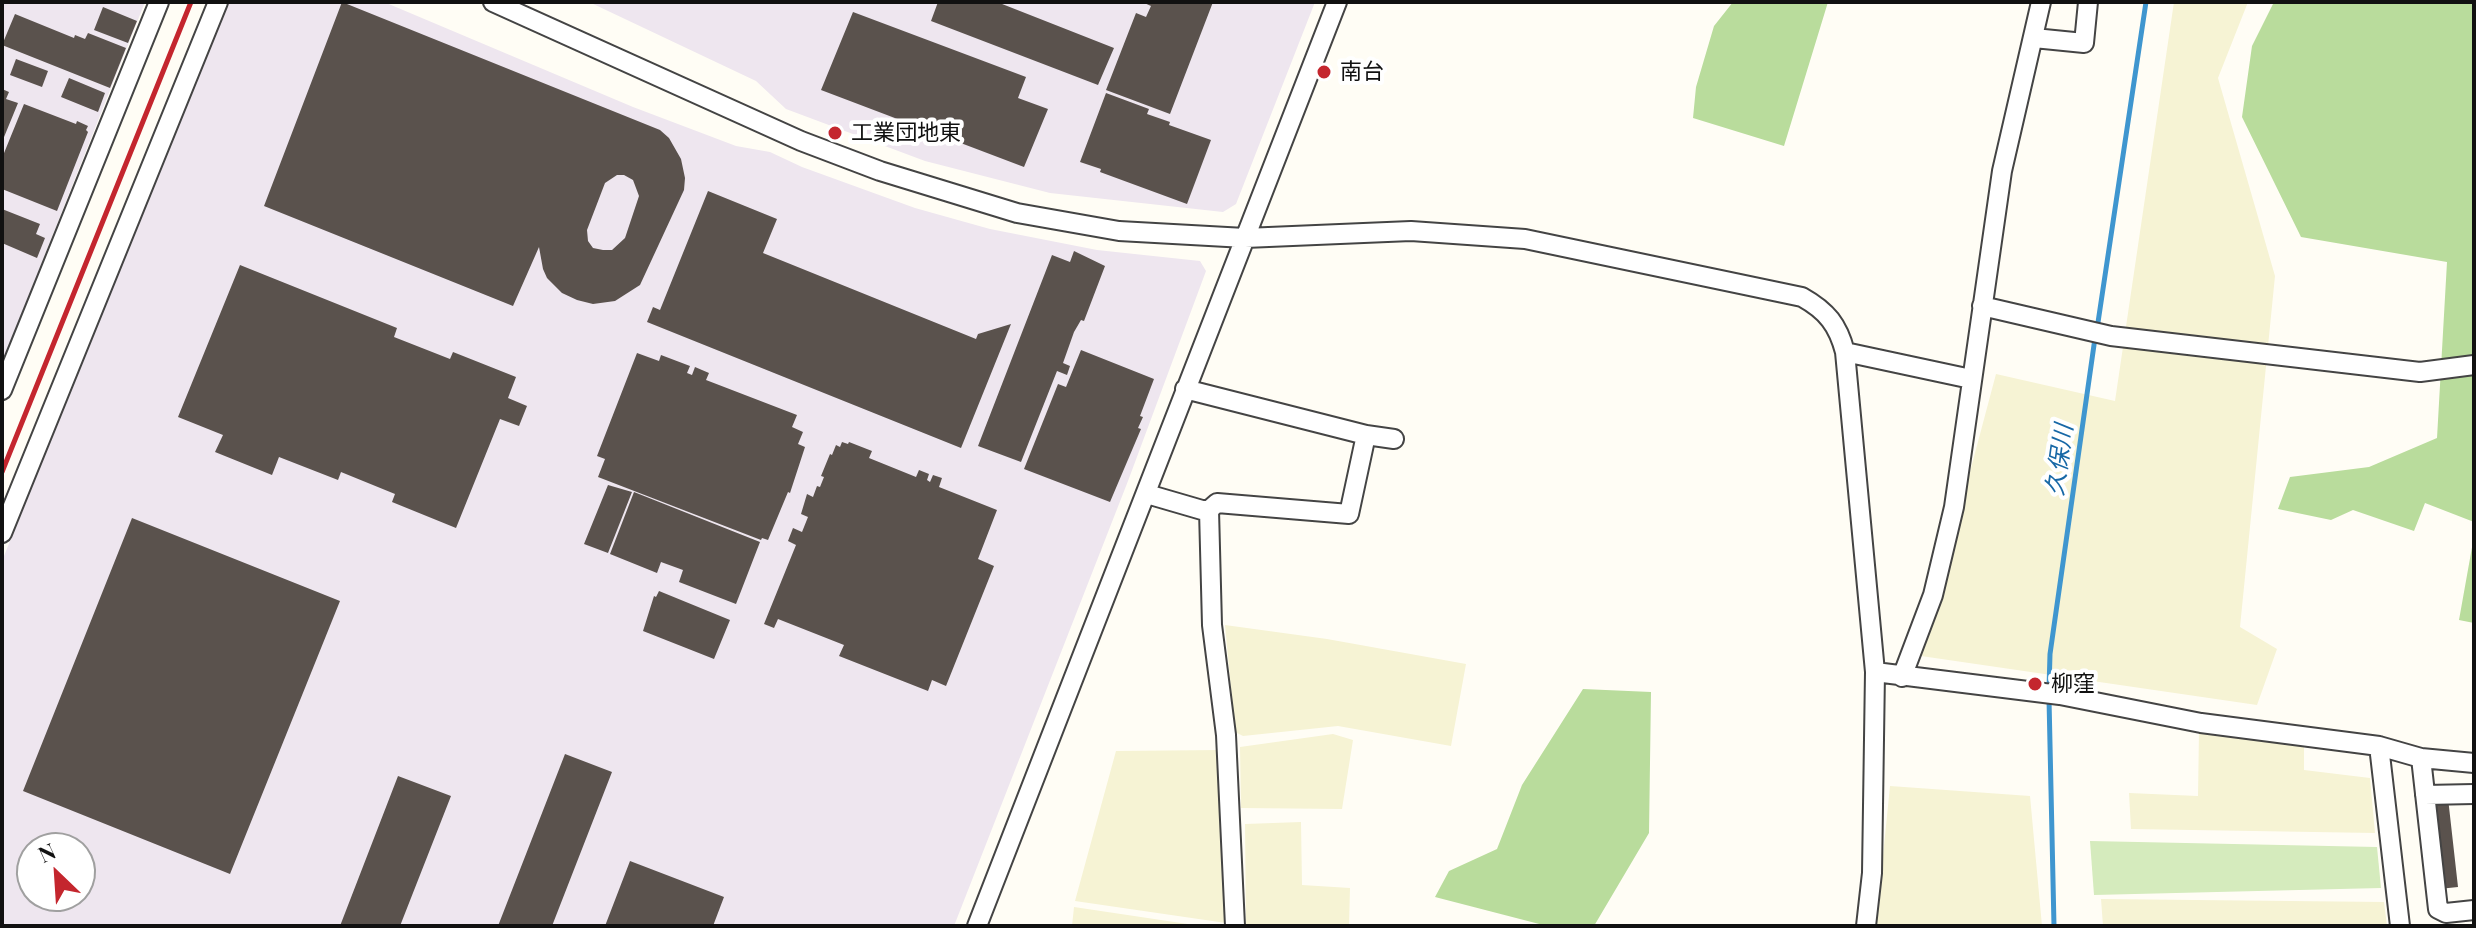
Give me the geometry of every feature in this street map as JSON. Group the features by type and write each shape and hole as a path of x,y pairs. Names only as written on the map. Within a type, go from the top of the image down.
{"street":[{"path":"2,390 159,2"},
{"path":"2,533 218,2"},
{"path":"493,2 801,141 1017,213 1119,231 1245,238 1411,231 1525,239 1802,297 1819,307 1833,321 1845,352 1875,672 1872,873 1866,926"},
{"path":"977,926 1337,2"},
{"path":"1902,677 1933,595 1954,507 2002,171 2041,2"},
{"path":"2034,38 2084,43 2088,2"},
{"path":"1982,306 2111,336 2420,372 2474,365"},
{"path":"1845,352 1971,379"},
{"path":"1185,389 1366,435 1394,439"},
{"path":"1147,494 1202,510 1209,510 1217,503 1349,514 1366,435"},
{"path":"1209,510 1212,625 1226,735 1235,926"},
{"path":"1875,672 2060,695 2201,723 2379,746 2421,758 2474,763"},
{"path":"2379,746 2400,926"},
{"path":"2421,758 2438,909 2446,913 2474,910"},
{"path":"2425,795 2474,794"}],"shaded area":[{"path":"2,2 145,2 2,363"},
{"path":"226,2 384,2 633,107 736,146 770,152 802,167 915,208 990,229 1097,250 1200,261 1206,271 1128,481 954,926 2,926 2,561"},
{"path":"589,2 1315,2 1236,204 1223,212 1050,193 925,161 786,109 756,81"},
{"path":"2174,2 2248,2 2218,78 2275,276 2240,627 2277,649 2257,705 1921,656 1996,374 2115,401"},
{"path":"1225,625 1327,639 1466,664 1451,746 1338,726 1243,736 1235,732"},
{"path":"2199,731 2304,747 2304,770 2370,778 2375,833 2131,829 2129,793 2198,796"},
{"path":"1333,734 1353,740 1342,809 1241,808 1240,747"},
{"path":"1220,750 1226,923 1075,901 1116,751"},
{"path":"1890,786 2030,796 2042,926 1876,926"},
{"path":"1301,822 1302,885 1350,888 1349,926 1246,926 1245,824"},
{"path":"2101,899 2384,902 2387,926 2103,926"},
{"path":"1074,907 1201,926 1072,926"}],"green space":[{"path":"1733,2 1828,2 1784,146 1693,118 1696,87 1714,26"},
{"path":"2274,2 2474,2 2474,522 2425,503 2414,531 2353,510 2331,520 2278,509 2290,477 2369,467 2437,438 2447,262 2301,237 2242,117 2252,46"},
{"path":"2474,536 2474,623 2459,620"},
{"path":"1583,689 1651,692 1649,833 1594,926 1547,926 1435,897 1449,871 1497,849 1522,785"},
{"path":"2090,841 2377,847 2381,888 2094,895"}],"building":[{"path":"342,2 660,130 669,138 681,159 685,178 684,190 640,285 615,301 593,304 562,293 547,278 539,247 513,306 264,206","holes":["617,175 633,180 639,196 625,238 612,250 593,248 588,241 587,230 605,183"]},
{"path":"938,2 997,2 1114,48 1098,85 931,21"},
{"path":"1142,2 1213,2 1170,114 1106,90 1136,13 1146,17 1151,6"},
{"path":"103,7 137,21 128,43 94,30"},
{"path":"853,12 1026,77 1018,98 1048,109 1024,167 821,90"},
{"path":"15,14 74,38 75,35 85,39 88,33 126,48 110,88 2,45"},
{"path":"16,59 48,71 42,87 10,75"},
{"path":"69,78 105,93 98,112 61,97"},
{"path":"2,89 9,92 6,99 18,103 2,142"},
{"path":"1106,93 1149,109 1147,114 1170,122 1169,125 1211,140 1187,204 1080,162"},
{"path":"24,104 88,126 57,211 2,189 2,158"},
{"path":"708,191 777,219 763,253 976,339 978,334 1011,324 961,448 647,322 653,307 660,310"},
{"path":"2,209 40,224 36,234 45,238 37,258 2,243"},
{"path":"1074,251 1105,266 1084,321 1081,320 1074,332 1063,363 1070,366 1067,375 1057,371 1021,462 978,446 1052,255 1070,262"},
{"path":"240,265 397,328 394,337 450,359 453,352 516,377 508,398 527,406 519,426 500,419 456,528 392,502 395,494 341,472 338,480 279,457 272,475 215,452 223,435 178,417"},
{"path":"1081,350 1154,379 1140,416 1143,417 1138,428 1141,429 1110,502 1024,469 1058,384 1066,387"},
{"path":"637,353 659,361 661,355 690,366 687,373 692,375 695,367 709,373 706,380 797,415 792,427 803,432 798,444 805,447 790,493 768,540 761,540 598,477 605,459 597,456"},
{"path":"842,442 872,451 869,458 916,477 919,470 929,474 927,480 930,482 933,475 942,478 939,487 997,510 978,559 994,566 946,686 932,680 928,691 839,656 844,645 778,619 774,628 764,624 796,545 788,541 793,528 802,532 808,517 801,514 807,494 813,497 817,486 820,487 830,454"},
{"path":"608,485 632,492 608,553 584,544"},
{"path":"634,492 760,542 736,604 679,582 683,570 661,562 657,573 610,554"},
{"path":"132,518 340,601 230,874 23,791"},
{"path":"659,591 730,620 714,659 643,631 654,596"},
{"path":"565,754 612,772 552,926 498,926"},
{"path":"398,776 451,796 400,926 340,926"},
{"path":"2448,798 2458,887 2439,889 2429,800"},
{"path":"630,861 724,897 713,926 605,926"}],"waterway":[{"name":"久保川","path":"2097,329 2146,2"},
{"name":"久保川","path":"2049,689 2050,654 2095,338"},
{"name":"久保川","path":"2049,699 2054,926"}],"railway":[{"path":"2,472 191,2"}],"place":[{"name":"南台","path":"1324,72"},
{"name":"工業団地東","path":"835,133"},
{"name":"柳窪","path":"2035,684"}]}
